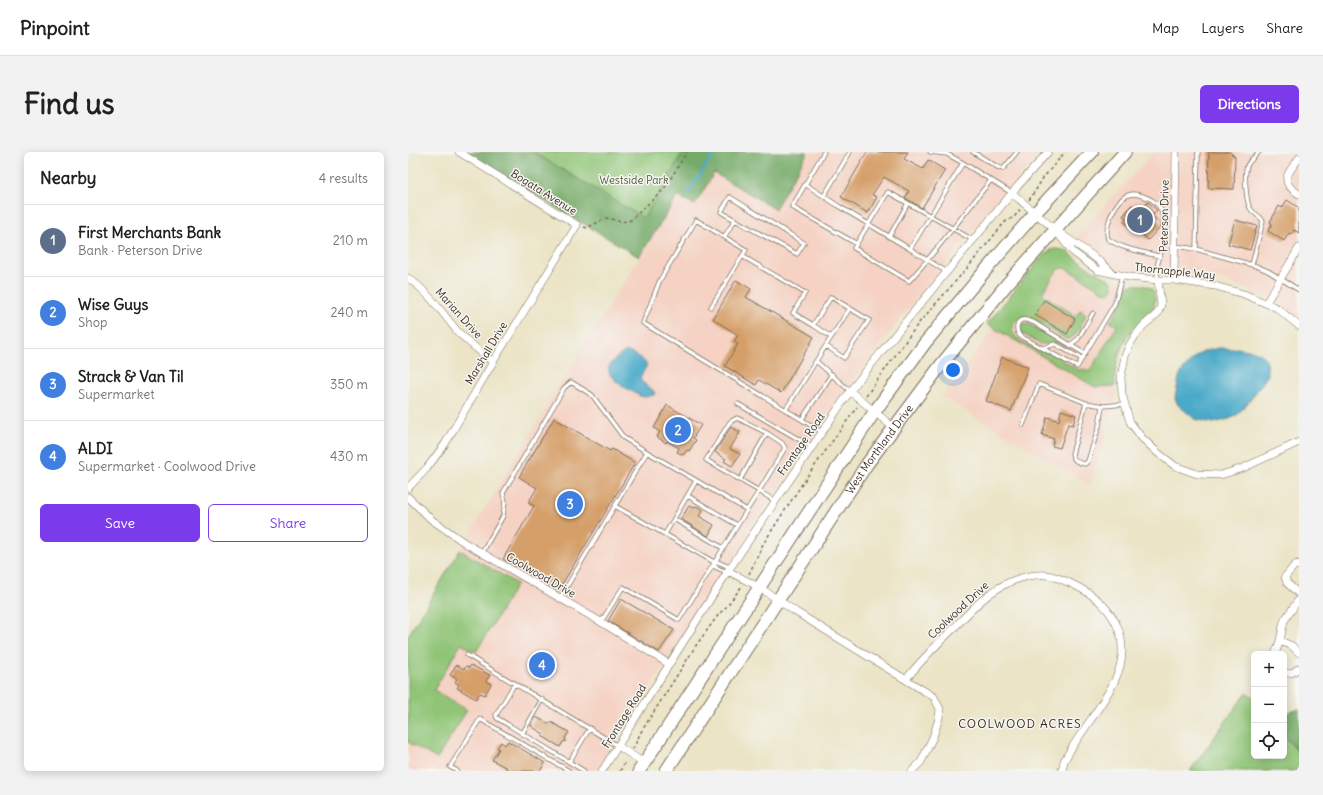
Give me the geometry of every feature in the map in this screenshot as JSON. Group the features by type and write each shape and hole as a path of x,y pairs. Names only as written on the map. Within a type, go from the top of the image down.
{"highway":[{"name":"West Morthland Drive","path":"642,767 875,411 925,343 984,272 1036,212 1092,152"},
{"name":"West Morthland Drive","path":"666,771 867,464 941,365 991,303 1125,152"}],"street":[{"name":"Bogata Avenue","path":"459,152 577,225"},
{"name":"Frontage Road","path":"602,771 728,571 850,391 973,240 1048,152"},
{"name":"Peterson Drive","path":"1174,280 1176,152"},
{"path":"1299,158 1297,166 1286,178 1290,189 1299,194"},
{"name":"Thornapple Way","path":"1012,193 1036,212 1055,230 1080,246 1104,264 1111,272 1122,276 1158,280 1174,280 1215,286 1244,294 1277,308 1299,326"},
{"name":"Marshall Drive","path":"408,488 427,468 445,444 493,362 577,225"},
{"path":"1266,303 1299,248"},
{"name":"Marian Drive","path":"408,278 419,285 467,340 493,362"},
{"path":"1158,280 1161,305 1158,313 1143,326 1125,356 1122,366 1120,385 1130,422 1142,438 1175,466 1197,474 1221,475 1299,442"},
{"path":"850,391 894,428"},
{"name":"Coolwood Drive","path":"408,497 432,520 465,544 601,622 669,664"},
{"path":"1299,566 1297,564 1294,566 1285,577 1287,584 1299,594"},
{"path":"728,571 759,587 796,612 906,678 934,697 940,709 939,718 933,737 921,762 912,771"},
{"name":"Coolwood Drive","path":"906,678 985,596 1003,585 1028,576 1048,575 1067,581 1086,591 1106,608 1118,624 1122,642 1122,654 1115,679 1064,761 1062,771"},
{"path":"1276,651 1284,621 1299,599"},
{"path":"1280,641 1292,646 1299,653"},
{"path":"1287,673 1292,673 1299,668"},
{"path":"618,746 630,754 642,767"}],"lane":[{"path":"824,152 792,207 857,244"},
{"path":"824,196 850,152"},
{"path":"930,152 946,154 1012,193"},
{"path":"973,152 1003,169 1017,152"},
{"path":"1196,249 1198,152"},
{"path":"1252,265 1263,221 1248,206 1246,195 1246,169 1249,162 1259,152"},
{"path":"910,249 963,163"},
{"path":"973,240 953,228 930,215 888,192 854,248 909,282 928,260 953,228 991,180"},
{"path":"806,184 840,207 947,272"},
{"path":"1158,280 1156,269 1164,240 1164,223 1160,208 1149,198 1133,194 1124,199 1109,218 1107,231 1108,239 1124,247 1159,256"},
{"path":"730,197 804,243 797,254 735,220 721,212 730,197"},
{"path":"889,237 908,203"},
{"path":"711,308 746,250 696,220 660,280 643,323 822,432"},
{"path":"724,237 735,220"},
{"path":"1174,246 1196,249 1268,270 1299,290"},
{"path":"742,256 805,293 793,313 831,337"},
{"path":"1085,354 1026,320 1022,320 1018,324 1016,329 1020,336 1077,367 1085,354 1115,303 1122,276"},
{"path":"813,325 831,297 869,320 844,358 826,346"},
{"path":"786,409 850,308"},
{"path":"1070,345 1078,339 1093,313"},
{"path":"1043,348 1055,344 1082,359"},
{"path":"816,361 850,391"},
{"path":"802,419 832,374"},
{"path":"482,554 503,516 505,502 503,493 564,388 571,382 592,394 624,438 747,510"},
{"path":"1023,425 1039,384 1086,402 1102,406 1125,404"},
{"path":"1086,402 1072,454 1073,459 1079,463 1085,464 1088,461 1099,426 1102,406"},
{"path":"738,404 812,447"},
{"path":"601,622 623,587 679,620 714,562 760,491 785,448 782,443 737,418 730,422 706,460 760,491 775,501"},
{"path":"740,480 767,434"},
{"path":"559,599 647,452"},
{"path":"665,534 696,481"},
{"path":"688,496 738,525"},
{"path":"615,506 714,562 727,566 728,571"},
{"path":"674,520 723,548"},
{"path":"467,655 618,746"},
{"path":"515,683 496,715 496,718 584,771"},
{"path":"522,734 542,699"},
{"path":"457,771 450,767 480,719 569,771"},
{"path":"569,762 590,728"}],"path":[{"path":"577,225 587,228 606,218 625,222 631,220 664,189 687,152"},
{"path":"620,771 641,732 697,644 719,614 739,592 745,580 752,571 763,544 840,429 918,324 1005,222 1014,216 1025,204 1043,178 1065,152"}],"shaded area":[{"path":"808,152 1041,152 992,208 894,327 837,403 766,507 596,771 408,771 408,742 437,759 467,710 434,690 461,644 476,652 517,584 460,550 567,373 678,195 695,205 714,173 775,209"},
{"path":"1155,152 1299,152 1299,317 1279,303 1231,283 1211,277 1194,275 1146,274 1118,268 1104,261 1076,238"},
{"path":"1058,251 1068,252 1087,267 1109,279 1150,287 1155,296 1153,309 1132,330 1120,350 1114,378 1117,395 1090,485 942,397 994,328"}],"green space":[{"path":"464,152 533,152 644,218 683,152 808,152 775,209 714,173 695,205 678,196 639,257"},
{"name":"Westside Park","path":"533,152 683,152 644,219"},
{"path":"1054,249 1065,250 1087,267 1109,279 1113,284 1113,289 1109,293 1106,293 1065,268 1061,268 1057,270 1042,294 1076,316 1080,310 1085,313 1086,315 1076,334 1070,339 1066,339 1031,318 1026,317 1018,319 1013,325 1012,329 1016,337 1024,343 1055,356 1079,370 1084,369 1089,372 1117,326 1110,322 1120,305 1125,288 1131,285 1139,285 1147,286 1153,290 1155,304 1153,309 1132,330 1123,345 1117,361 1115,386 1095,387 987,324 1041,258"},
{"path":"1024,323 1029,324 1070,349 1058,343 1040,344 1023,334 1019,329"},
{"path":"460,550 517,584 476,652 461,644 434,690 467,710 437,759 408,742 408,636"},
{"path":"1246,693 1251,696 1251,759 1287,759 1287,739 1299,753 1299,771 1190,771"},
{"path":"1299,709 1299,753 1287,739 1287,713"}],"water":[{"path":"1219,348 1237,348 1254,351 1262,355 1267,362 1268,375 1251,399 1236,416 1213,423 1195,419 1178,405 1175,398 1179,377 1183,370 1196,356 1205,351"},
{"path":"625,351 638,356 647,365 640,378 643,383 655,393 654,395 645,397 640,396 620,384 611,376 609,371 610,365"}],"building":[{"path":"867,152 908,152 904,159 923,169 928,160 945,170 922,208 905,198 909,191 884,177 872,195 877,197 868,213 841,197"},
{"path":"1209,152 1230,152 1235,157 1234,189 1208,188"},
{"path":"1287,200 1299,208 1299,233 1294,230 1291,234 1289,233 1284,241 1268,231 1272,224 1270,222 1279,206 1282,208"},
{"path":"1148,202 1157,210 1152,216 1161,224 1161,226 1148,240 1137,229 1135,231 1123,221 1126,219 1123,216 1132,205 1139,212"},
{"path":"1235,220 1257,226 1250,250 1228,244"},
{"path":"736,280 751,289 746,297 814,337 781,393 759,380 756,385 725,366 738,344 734,342 738,335 713,319"},
{"path":"1044,300 1075,319 1067,334 1035,315"},
{"path":"1002,357 1028,367 1011,411 986,401"},
{"path":"667,405 701,425 693,438 696,440 689,451 687,450 683,455 677,452 679,448 667,441 666,443 657,437 660,432 654,428"},
{"path":"1061,410 1076,415 1073,425 1068,424 1060,448 1052,446 1054,439 1042,435 1047,417 1059,421"},
{"path":"554,418 610,451 612,449 635,463 558,591 503,559 534,506 528,503 537,488 519,477"},
{"path":"731,427 740,432 730,449 740,454 732,466 724,461 726,459 715,452"},
{"path":"689,506 694,508 696,506 703,510 699,516 714,525 708,536 681,519"},
{"path":"621,599 674,630 659,652 608,621"},
{"path":"456,665 464,669 466,666 469,668 471,665 490,675 486,681 491,684 485,695 480,693 476,699 457,688 459,685 455,682 457,679 450,675"},
{"path":"536,717 549,724 551,722 569,732 565,738 566,741 563,742 560,747 542,736 544,734 531,726"},
{"path":"508,741 545,763 540,771 505,771 507,768 492,760 499,749 497,748 501,742 505,745"}],"waterway":[{"path":"688,193 715,152"}],"place":[{"name":"First Merchants Bank","path":"1140,220"},
{"name":"Wise Guys","path":"678,430"},
{"name":"Strack & Van Til","path":"570,504"},
{"name":"ALDI","path":"542,665"}],"district":[{"name":"COOLWOOD ACRES","path":"1020,723"}]}
